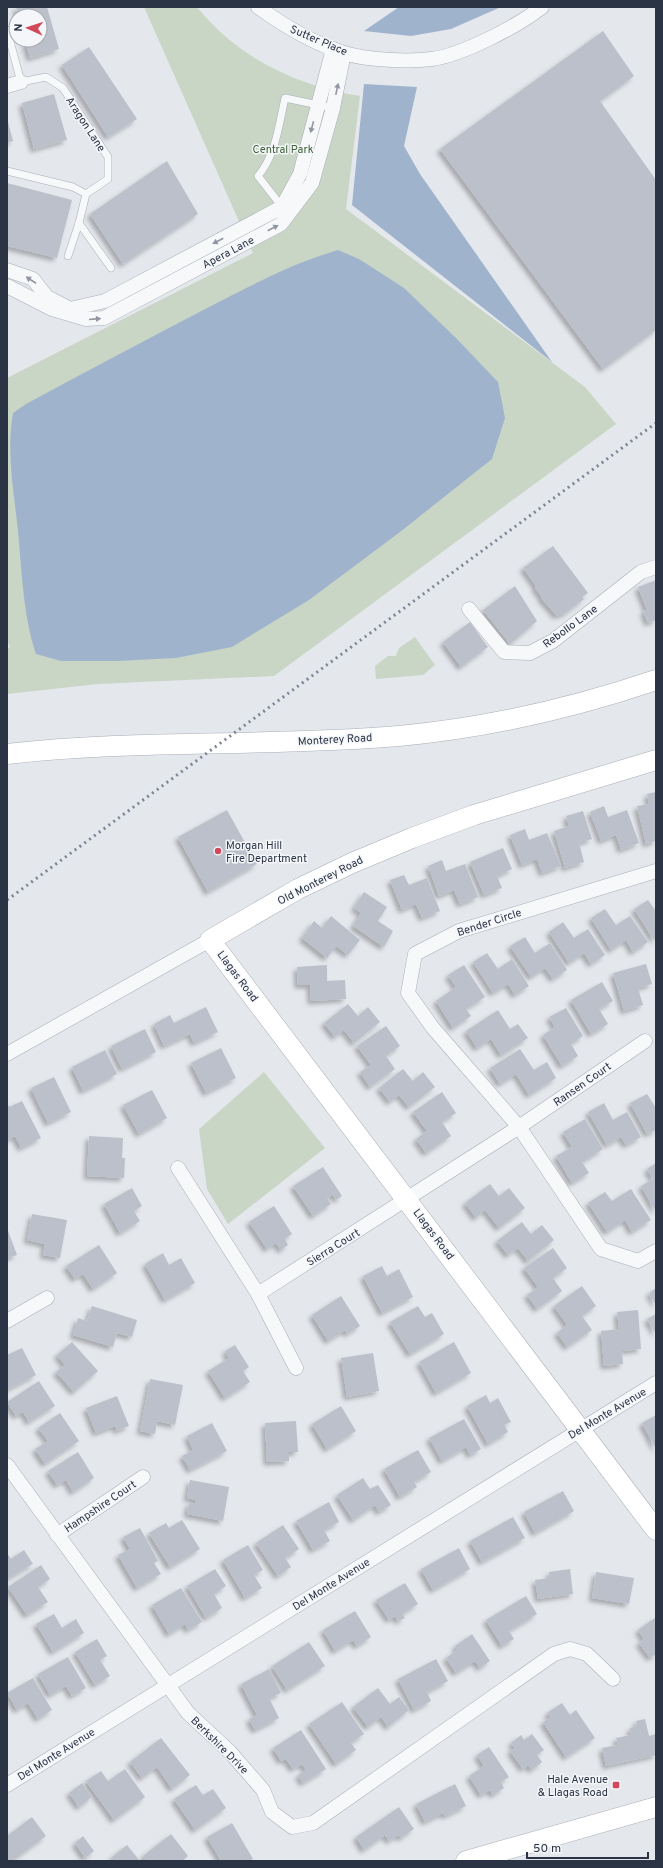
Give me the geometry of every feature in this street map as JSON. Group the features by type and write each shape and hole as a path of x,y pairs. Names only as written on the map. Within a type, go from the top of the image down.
{"street":[{"name":"Sutter Place","path":"258,7 280,23 339,51 389,60 433,58 472,46 504,31 542,7"},
{"name":"Apera Lane","path":"7,286 52,309 86,319 104,318 281,224 285,210 300,174 318,105 339,51"},
{"name":"Apera Lane","path":"7,270 33,279 47,296 70,309 105,301 285,210 312,183 333,108 339,51"},
{"name":"Rebollo Lane","path":"469,609 504,652 530,653 553,641 641,572 656,567"},
{"name":"Monterey Road","path":"7,754 111,746 355,739 449,730 543,712 592,700 656,680"},
{"name":"Old Monterey Road","path":"7,1054 298,889 352,863 412,838 510,803 656,760"},
{"name":"Bender Circle","path":"656,871 459,931 415,954 408,993 432,1028 519,1127 601,1249 638,1261 656,1251"},
{"name":"Llagas Road","path":"210,940 656,1530"},
{"name":"Ransen Court","path":"519,1127 645,1040"},
{"path":"408,1200 519,1127"},
{"path":"178,1168 258,1294 296,1368"},
{"name":"Sierra Court","path":"258,1294 408,1200"},
{"path":"7,1321 47,1298"},
{"name":"Del Monte Avenue","path":"7,1785 656,1382"},
{"name":"Berkshire Drive","path":"7,1465 188,1713 230,1752 263,1790 272,1812 292,1827 313,1823 554,1654 570,1649 587,1654 613,1679"},
{"name":"Hampshire Court","path":"57,1535 143,1477"},
{"path":"466,1861 656,1807"}],"lane":[{"path":"7,30 14,84"},
{"name":"Aragon Lane","path":"14,84 46,77 63,88 108,158 108,179 86,194"},
{"path":"285,210 258,176 267,165 276,137 285,98 333,108"},
{"path":"7,171 73,187 86,194 79,223 68,256"},
{"path":"79,223 111,268"}],"green space":[{"name":"Central Park","path":"144,7 197,7 213,25 231,41 270,67 314,85 360,96 346,209 585,387 616,424 274,676 98,684 7,694 7,649 10,647 7,640 7,378 253,253"},
{"path":"415,637 435,665 423,675 376,679 375,666 388,656 396,656 399,648"},
{"path":"264,1072 325,1148 228,1224 207,1189 199,1129"}],"water":[{"path":"399,7 501,7 451,29 411,36 364,31"},
{"path":"364,84 417,87 404,146 420,174 552,362 352,205"},
{"path":"338,250 359,259 404,288 456,338 498,382 505,418 492,459 400,532 309,600 232,647 176,658 117,661 61,661 36,654 28,624 11,472 10,442 13,413 26,404 72,379 242,290 305,261"}],"building":[{"path":"16,7 47,8 16,8"},
{"path":"48,10 59,49 30,58 27,48 48,48"},
{"path":"603,31 634,76 600,101 656,180 656,330 603,369 440,149"},
{"path":"89,47 137,119 108,137 62,65"},
{"path":"54,94 67,140 34,149 22,103"},
{"path":"7,118 13,141 7,143"},
{"path":"167,161 198,214 123,264 90,214"},
{"path":"7,183 72,200 57,258 7,246"},
{"path":"553,546 588,593 582,597 584,599 563,615 562,613 557,616 541,598 542,597 535,588 536,586 523,568"},
{"path":"656,580 656,620 648,623 643,611 647,610 638,587"},
{"path":"515,586 537,621 510,644 483,610"},
{"path":"470,622 488,647 461,667 443,642"},
{"path":"656,792 656,841 646,844 637,806 649,804 647,794"},
{"path":"604,806 608,817 627,810 639,843 621,850 616,835 601,841 590,812"},
{"name":"Morgan Hill Fire Department","path":"227,810 257,864 208,892 178,837"},
{"path":"583,811 592,839 579,843 584,862 565,868 554,831 569,826 566,816"},
{"path":"525,829 529,840 547,833 561,866 542,873 537,859 522,865 510,835"},
{"path":"503,848 512,869 497,876 502,888 484,895 470,862"},
{"path":"442,860 446,871 465,864 478,897 460,904 454,890 439,896 428,866"},
{"path":"404,875 409,885 427,878 440,911 422,918 416,904 402,910 390,880"},
{"path":"364,892 387,907 378,921 393,931 384,947 353,926 361,913 354,908"},
{"path":"648,900 656,911 656,939 654,940 634,909"},
{"path":"605,909 616,925 630,916 648,942 633,952 626,940 611,950 591,918"},
{"path":"331,916 360,940 348,955 336,946 327,958 302,938 314,921 322,928"},
{"path":"563,922 574,938 588,929 605,955 591,964 584,953 569,963 549,932"},
{"path":"525,937 535,953 550,943 567,970 553,979 545,968 531,977 510,946"},
{"path":"487,953 498,969 512,959 529,986 515,995 508,984 493,993 473,962"},
{"path":"646,964 652,984 638,988 643,1005 624,1011 613,973"},
{"path":"327,965 327,981 345,980 346,999 311,1001 310,985 298,985 297,967"},
{"path":"464,965 485,997 466,1009 471,1016 453,1028 436,1001 456,987 448,975"},
{"path":"602,982 613,1001 599,1009 608,1024 591,1034 571,1000"},
{"path":"348,1004 358,1016 368,1007 380,1022 354,1043 344,1030 335,1037 324,1023"},
{"path":"206,1007 218,1032 194,1043 190,1034 164,1046 154,1024 170,1015 174,1023"},
{"path":"566,1008 583,1036 571,1044 578,1056 562,1066 543,1035 555,1027 549,1017"},
{"path":"498,1010 510,1029 518,1024 528,1038 501,1055 491,1039 477,1048 466,1031"},
{"path":"386,1026 400,1046 386,1056 395,1069 370,1087 360,1072 371,1065 357,1046"},
{"path":"145,1029 156,1052 122,1069 111,1046"},
{"path":"221,1048 236,1078 206,1093 191,1063"},
{"path":"520,1049 534,1070 547,1062 556,1078 529,1095 516,1074 500,1084 490,1068"},
{"path":"105,1050 117,1074 83,1091 72,1067"},
{"path":"403,1069 413,1081 423,1072 435,1087 409,1107 399,1095 390,1102 379,1088"},
{"path":"54,1077 71,1112 48,1123 31,1088"},
{"path":"152,1090 167,1118 139,1134 123,1105"},
{"path":"442,1092 456,1113 442,1122 451,1136 426,1153 416,1139 427,1131 413,1112"},
{"path":"647,1094 656,1108 656,1130 647,1134 630,1103"},
{"path":"22,1101 41,1138 21,1148 15,1136 7,1140 7,1102 9,1107"},
{"path":"604,1103 613,1120 627,1112 641,1137 626,1145 621,1137 607,1145 588,1112"},
{"path":"585,1119 603,1149 582,1162 589,1173 572,1183 556,1156 572,1147 563,1132"},
{"path":"89,1136 123,1138 122,1158 125,1158 124,1178 87,1176"},
{"path":"656,1163 656,1212 641,1186 653,1179 647,1169"},
{"path":"323,1167 342,1196 336,1200 333,1194 327,1198 331,1204 313,1216 293,1186"},
{"path":"490,1184 499,1196 509,1188 525,1208 499,1228 485,1210 476,1218 465,1203"},
{"path":"132,1188 142,1206 134,1211 140,1221 120,1233 104,1204"},
{"path":"631,1189 651,1220 632,1232 625,1220 607,1232 588,1203 605,1192 612,1201"},
{"path":"274,1206 292,1234 285,1239 288,1245 281,1250 276,1243 267,1249 249,1222"},
{"path":"32,1214 67,1220 60,1258 43,1255 45,1244 27,1240"},
{"path":"522,1222 531,1234 542,1225 554,1240 528,1261 518,1248 508,1255 497,1241"},
{"path":"7,1228 17,1255 7,1258"},
{"path":"99,1245 117,1273 93,1289 83,1274 75,1279 66,1266"},
{"path":"553,1248 567,1268 553,1278 562,1291 537,1309 527,1295 538,1287 524,1268"},
{"path":"163,1253 169,1265 181,1258 195,1283 165,1300 145,1264"},
{"path":"382,1266 387,1276 399,1269 413,1297 382,1313 363,1276"},
{"path":"582,1286 596,1306 582,1316 592,1330 567,1347 557,1333 567,1325 554,1306"},
{"path":"656,1288 656,1305 649,1293"},
{"path":"341,1296 360,1326 347,1334 345,1330 328,1341 312,1315"},
{"path":"92,1306 137,1320 132,1337 117,1333 113,1347 73,1335 78,1318 87,1321"},
{"path":"418,1306 425,1317 432,1313 444,1334 410,1354 390,1322"},
{"path":"638,1310 641,1349 622,1351 623,1364 604,1366 601,1331 619,1329 617,1312"},
{"path":"656,1314 656,1334 647,1319"},
{"path":"72,1342 98,1371 74,1392 56,1372 65,1365 57,1355"},
{"path":"454,1342 471,1373 436,1393 419,1362"},
{"path":"235,1345 249,1367 243,1371 250,1382 225,1398 208,1371 229,1358 225,1351"},
{"path":"22,1348 36,1375 7,1390 7,1355"},
{"path":"373,1353 379,1391 347,1397 341,1358"},
{"path":"150,1379 183,1385 175,1425 157,1421 155,1434 140,1431"},
{"path":"39,1381 55,1406 29,1422 23,1412 16,1416 7,1402"},
{"path":"486,1395 490,1403 498,1398 511,1422 504,1425 508,1432 488,1444 467,1406"},
{"path":"117,1396 129,1426 117,1431 115,1426 96,1433 86,1408"},
{"path":"341,1406 356,1431 327,1449 312,1424"},
{"path":"60,1413 79,1441 45,1464 35,1449 48,1441 38,1428"},
{"path":"656,1415 656,1449 642,1423"},
{"path":"464,1419 481,1449 470,1455 466,1447 442,1461 429,1438"},
{"path":"296,1421 298,1452 289,1452 289,1461 267,1462 265,1423"},
{"path":"212,1423 227,1451 190,1470 182,1456 193,1450 187,1436"},
{"path":"418,1450 431,1472 414,1482 417,1487 400,1497 384,1469"},
{"path":"78,1452 94,1478 73,1492 66,1480 57,1485 48,1471"},
{"path":"363,1478 370,1489 378,1485 391,1505 379,1512 375,1505 353,1520 337,1495"},
{"path":"190,1480 229,1487 223,1521 187,1514 189,1503 195,1504 196,1500 187,1498"},
{"path":"563,1491 574,1511 535,1533 524,1512"},
{"path":"329,1502 339,1522 324,1530 330,1541 313,1550 296,1521"},
{"path":"513,1517 525,1538 482,1562 470,1541"},
{"path":"182,1520 200,1549 170,1567 149,1533 166,1523 169,1528"},
{"path":"283,1525 299,1549 285,1558 291,1567 278,1576 256,1543"},
{"path":"140,1528 158,1561 154,1563 161,1574 137,1588 118,1555 130,1549 123,1537"},
{"path":"248,1545 263,1570 254,1575 262,1588 245,1598 223,1560"},
{"path":"459,1548 470,1569 433,1590 421,1569"},
{"path":"24,1550 33,1564 7,1579 7,1553 11,1559"},
{"path":"41,1565 50,1579 38,1587 48,1602 27,1615 8,1587"},
{"path":"215,1569 226,1586 214,1594 222,1608 206,1618 187,1586"},
{"path":"570,1569 573,1594 538,1599 535,1580 550,1578 549,1572"},
{"path":"596,1572 634,1578 629,1604 592,1598"},
{"path":"405,1583 418,1604 402,1614 405,1618 398,1621 395,1616 389,1620 376,1600"},
{"path":"181,1588 202,1622 188,1630 185,1624 169,1634 152,1605"},
{"path":"526,1596 537,1614 509,1631 514,1639 502,1646 486,1620"},
{"path":"355,1611 371,1637 357,1646 353,1640 335,1651 323,1630"},
{"path":"54,1614 62,1628 76,1619 84,1633 53,1652 36,1624"},
{"path":"656,1617 656,1657 654,1655 650,1658 639,1643 644,1639 638,1630"},
{"path":"472,1634 490,1661 480,1668 475,1661 456,1673 446,1658 457,1650 455,1646"},
{"path":"97,1639 107,1656 100,1660 110,1676 95,1685 75,1652"},
{"path":"309,1642 325,1666 287,1690 272,1666"},
{"path":"68,1657 86,1688 72,1696 66,1686 50,1695 38,1674"},
{"path":"436,1659 448,1681 427,1692 431,1701 414,1710 398,1679"},
{"path":"269,1669 281,1693 269,1698 279,1718 255,1730 249,1719 257,1715 241,1684"},
{"path":"33,1678 52,1710 38,1719 28,1703 17,1710 7,1693"},
{"path":"378,1688 390,1704 399,1697 409,1710 388,1727 381,1717 368,1727 353,1707"},
{"path":"342,1702 364,1734 351,1743 356,1750 336,1764 309,1724"},
{"path":"562,1703 570,1715 576,1710 595,1738 566,1757 543,1722 551,1717 547,1713"},
{"path":"645,1719 649,1736 656,1734 656,1755 606,1766 602,1748 618,1745 616,1738 631,1735 630,1728 637,1726 636,1721"},
{"path":"301,1730 326,1769 303,1783 298,1775 306,1770 302,1764 293,1769 286,1759 281,1761 273,1748"},
{"path":"532,1734 544,1750 537,1755 542,1762 532,1770 528,1765 523,1769 510,1751 515,1748 511,1743 521,1735 524,1740"},
{"path":"161,1738 190,1775 172,1789 157,1767 142,1778 130,1762"},
{"path":"489,1747 509,1777 501,1782 504,1788 493,1795 490,1790 481,1795 469,1776 484,1766 477,1755"},
{"path":"125,1769 145,1797 114,1820 86,1781 101,1771 108,1781"},
{"path":"82,1783 92,1797 79,1807 69,1793"},
{"path":"455,1784 466,1806 445,1816 443,1813 425,1822 416,1804"},
{"path":"196,1785 203,1795 213,1789 226,1808 195,1830 174,1799"},
{"path":"399,1807 414,1829 401,1838 398,1835 389,1841 385,1835 364,1850 356,1837"},
{"path":"32,1817 46,1836 12,1861 7,1861 7,1836"},
{"path":"232,1823 253,1859 249,1861 221,1861 207,1837"},
{"path":"171,1834 188,1856 182,1861 147,1861 143,1856"},
{"path":"83,1836 94,1851 85,1858 75,1843"},
{"path":"127,1845 140,1861 115,1861 112,1857"}],"railway":[{"path":"7,900 656,423"}],"place":[{"name":"Morgan Hill Fire Department","path":"218,851"},
{"name":"Hale Avenue & Llagas Road","path":"616,1785"}]}
